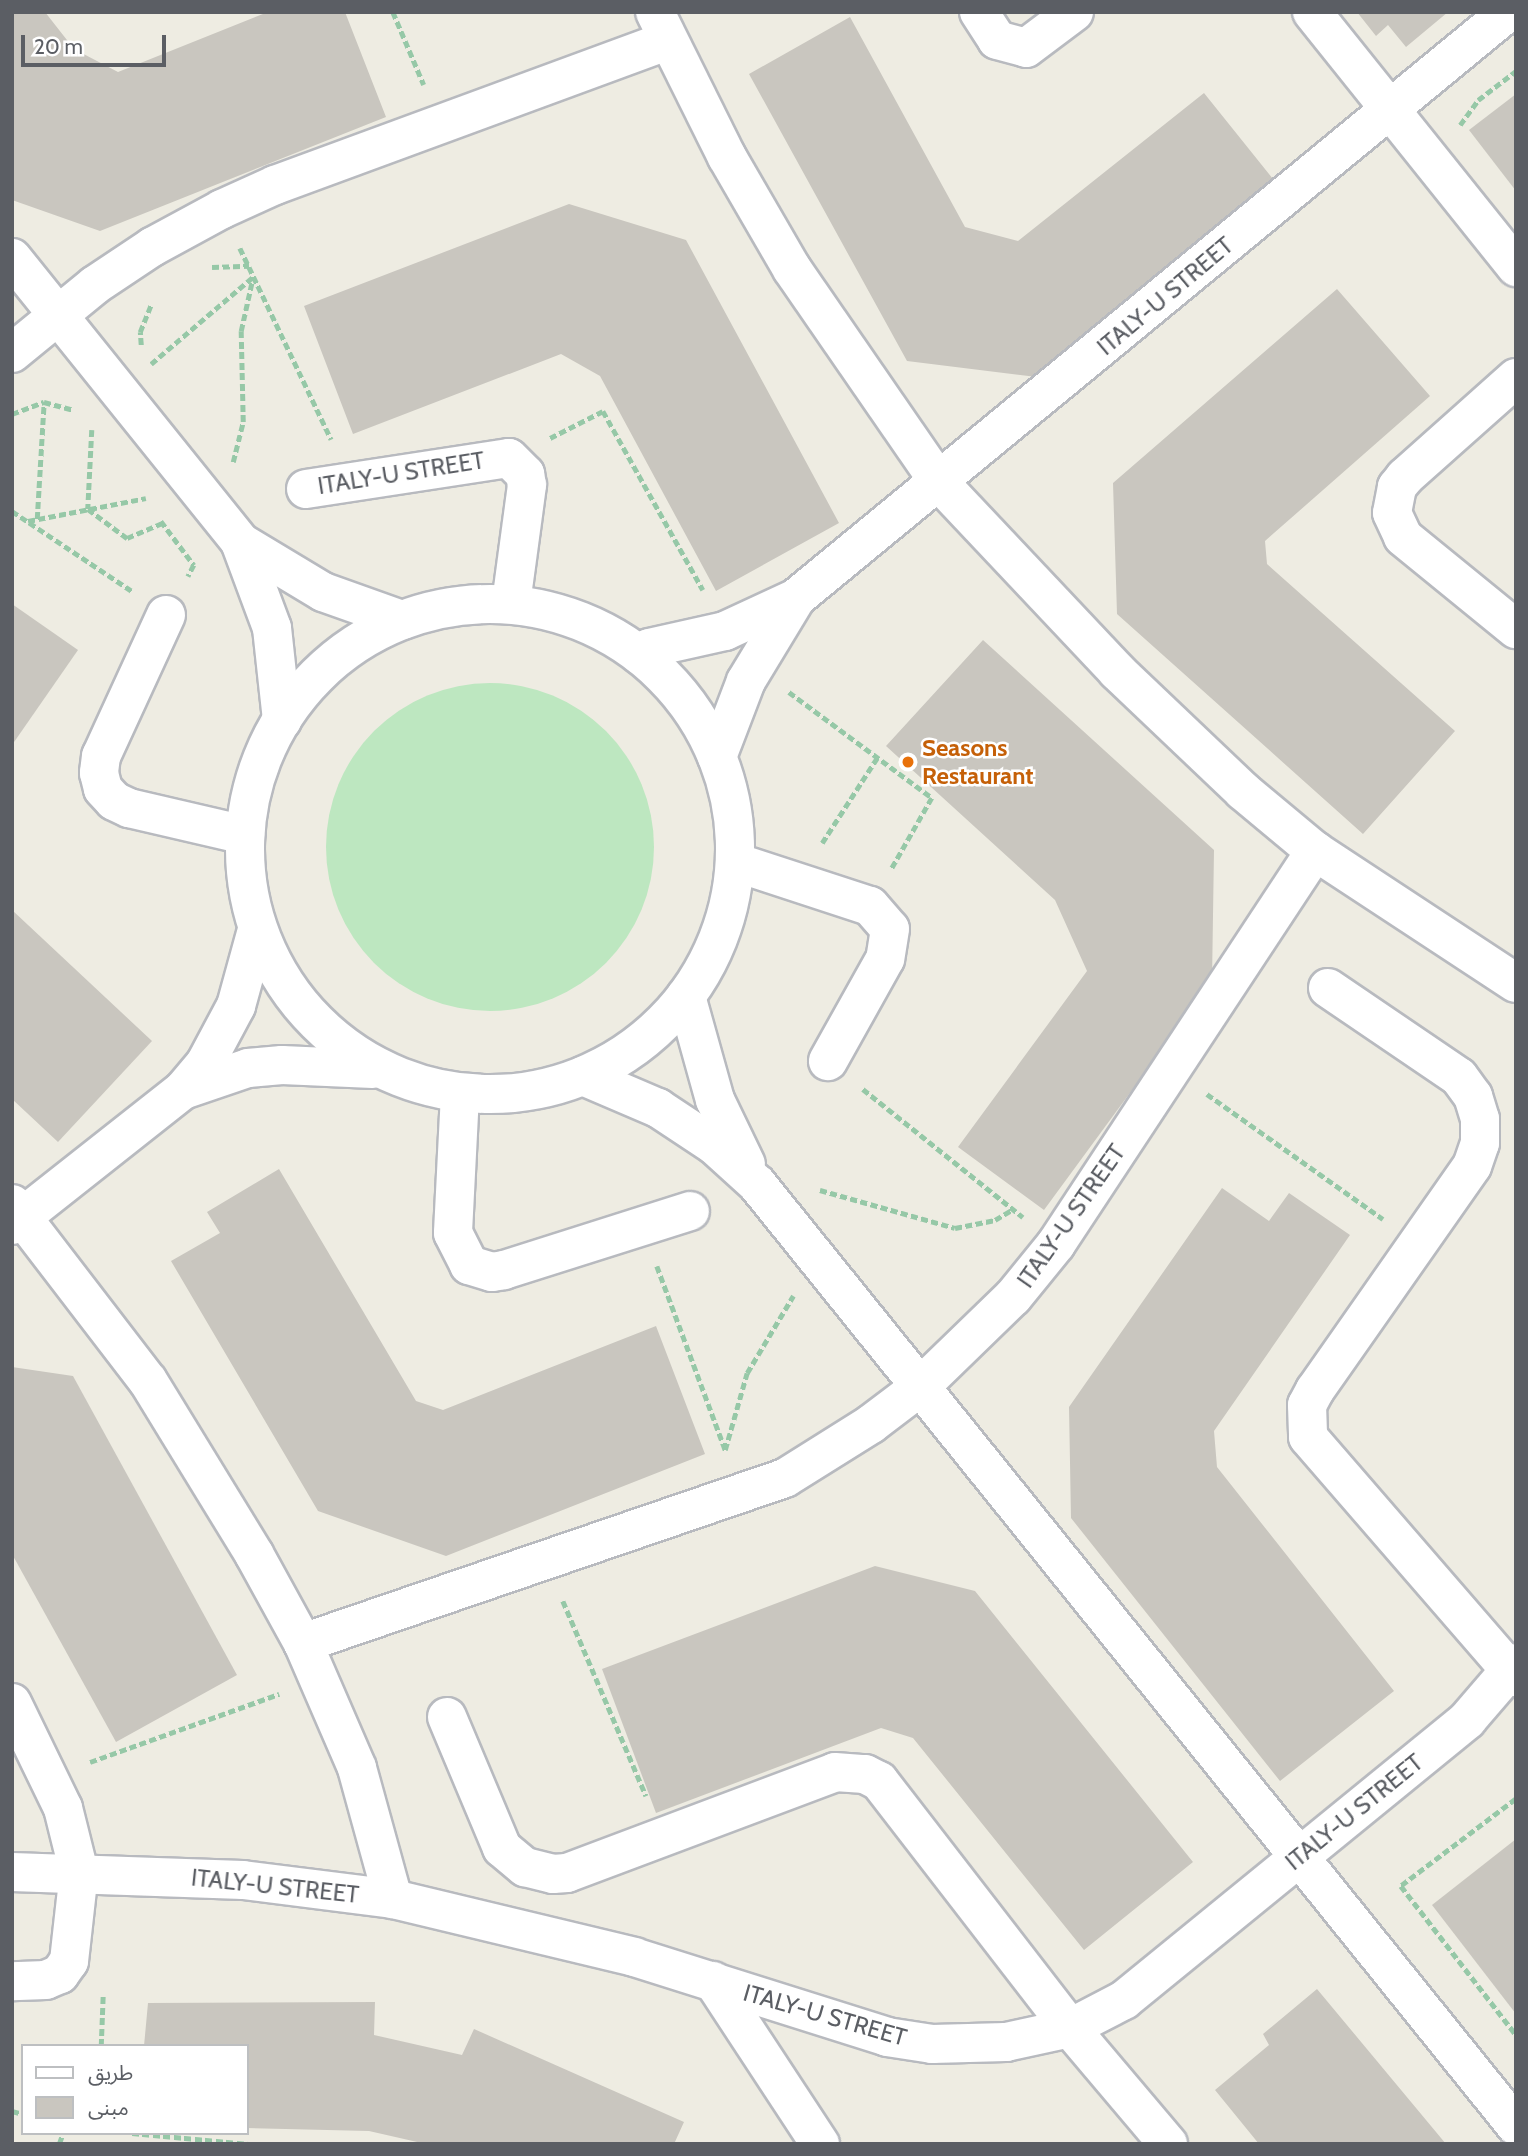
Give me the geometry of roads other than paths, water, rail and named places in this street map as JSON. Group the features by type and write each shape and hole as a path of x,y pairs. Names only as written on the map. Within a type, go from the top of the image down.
{"street":[{"path":"979,12 997,40 1026,48 1039,42 1074,12"},
{"path":"1312,12 1516,267"},
{"name":"ITALY-U STREET","path":"640,655 649,648 725,631 796,598 1508,12"},
{"path":"12,353 57,314 152,247 222,209 441,125 661,27 792,269 939,482 1179,732 1315,850 1516,983"},
{"path":"12,258 240,542 272,628 282,720"},
{"path":"1516,377 1405,477 1396,487 1392,513 1403,537 1516,629"},
{"name":"ITALY-U STREET","path":"306,489 509,458 525,474 527,485 511,604"},
{"path":"240,542 323,592 402,620"},
{"name":"ITALY-U STREET","path":"718,757 754,667 796,598"},
{"path":"183,1090 226,1074 282,1065 379,1070 460,1094 543,1089 583,1076 640,1043 687,996 720,932 734,862 732,808 718,757 696,715 666,677 640,655 573,617 511,604 438,609 402,620 366,637 334,660 305,688 282,720 258,769 245,835 246,884 257,930 277,973 305,1012 339,1045 379,1070"},
{"path":"166,615 101,756 99,773 103,789 114,802 129,808 245,835"},
{"name":"ITALY-U STREET","path":"303,1643 742,1495 829,1452 920,1387 1013,1297 1056,1244 1315,850"},
{"path":"734,862 870,906 890,929 890,944 828,1061"},
{"path":"257,930 223,1037 183,1090 16,1215 89,1298 162,1402 203,1466 303,1643 357,1768 393,1899"},
{"path":"1328,988 1459,1077 1473,1096 1480,1119 1479,1143 1472,1166 1315,1390 1307,1405 1308,1437 1514,1670"},
{"path":"687,996 715,1100 757,1184"},
{"path":"583,1076 658,1108 714,1145 757,1184 1516,2126"},
{"path":"460,1094 453,1233 455,1245 469,1265 492,1272 504,1270 690,1211"},
{"name":"ITALY-U STREET","path":"12,1872 79,1872 243,1880 393,1899 554,1935 713,1981 867,2032 932,2044 1006,2042 1070,2028 1124,2000 1467,1720 1514,1670"},
{"path":"12,1703 50,1777 74,1840 79,1872 69,1961 60,1973 46,1980 12,1981"},
{"path":"447,1717 495,1835 525,1867 567,1873 835,1772 865,1774 879,1781 1070,2028 1168,2144"},
{"path":"713,1981 820,2144"}],"place":[{"name":"Seasons Restaurant","path":"908,762"}]}
